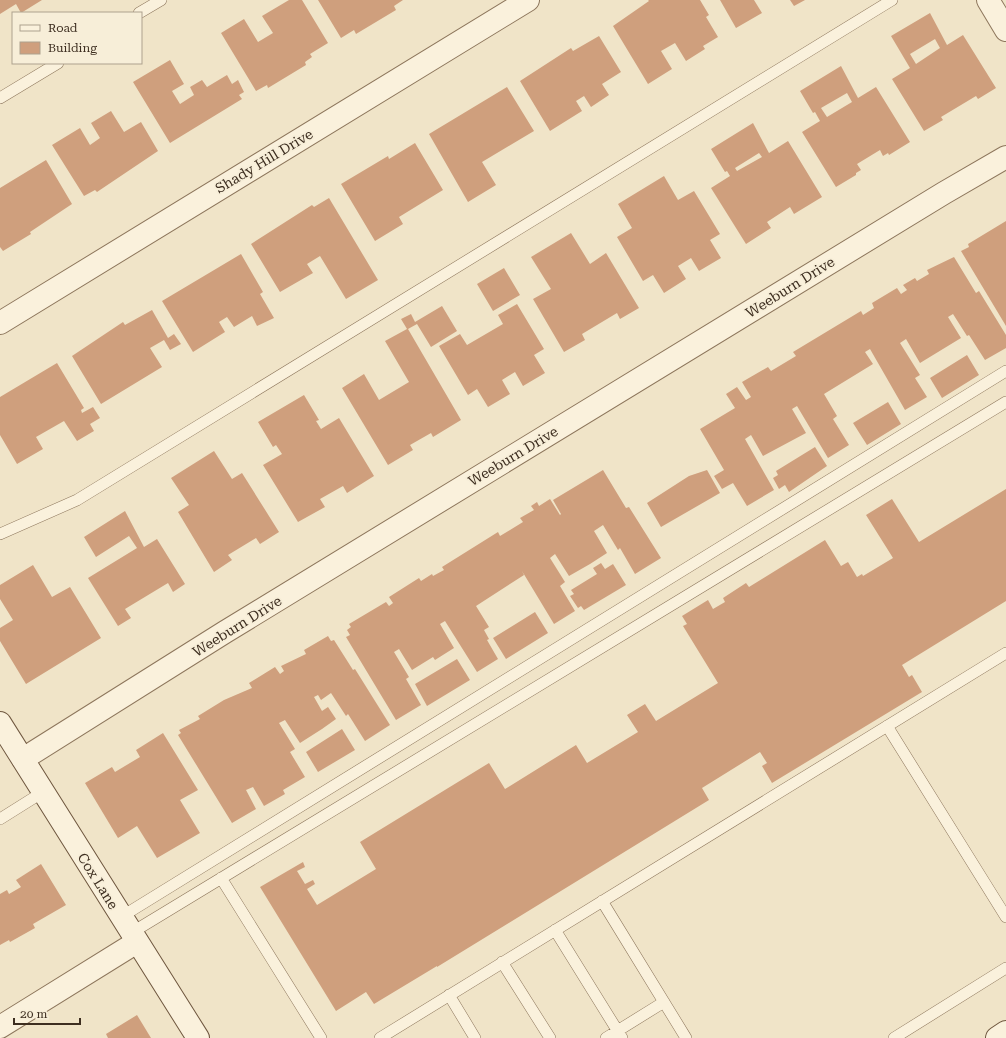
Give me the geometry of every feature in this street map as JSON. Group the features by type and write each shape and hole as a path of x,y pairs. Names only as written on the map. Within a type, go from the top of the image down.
{"street":[{"name":"Shady Hill Drive","path":"0,323 528,0"},
{"path":"988,0 1006,30"},
{"name":"Weeburn Drive","path":"23,759 225,632 944,193 1006,157"},
{"name":"Cox Lane","path":"0,723 198,1038"},
{"path":"0,1027 130,931"},
{"path":"996,1038 1006,1032"}],"lane":[{"path":"142,12 161,0"},
{"path":"0,534 77,500 892,0"},
{"path":"0,98 56,64"},
{"path":"130,931 1006,371"},
{"path":"130,931 221,878 1006,402"},
{"path":"380,1038 1006,652"},
{"path":"887,726 1006,917"},
{"path":"0,819 43,792"},
{"path":"221,878 321,1038"},
{"path":"602,902 686,1038"},
{"path":"555,930 620,1034"},
{"path":"502,962 550,1038"},
{"path":"894,1038 1006,968"},
{"path":"449,995 475,1038"},
{"path":"606,1038 620,1034 664,1002"}],"building":[{"path":"0,0 42,0 23,12 20,12 16,4 0,14"},
{"path":"289,0 302,0 328,43 310,54 312,57 305,62 306,65 268,88 267,85 256,91 221,33 244,19 258,42 273,33 262,16"},
{"path":"318,0 403,0 394,6 396,10 356,34 354,30 341,38"},
{"path":"648,0 700,0 709,15 706,17 718,37 703,46 705,49 686,61 675,43 661,51 672,69 648,84 613,26 649,1"},
{"path":"720,0 754,0 762,13 736,28"},
{"path":"790,0 805,0 794,6"},
{"path":"930,13 947,45 963,35 996,88 978,99 976,96 941,117 943,120 924,131 892,79 910,68 891,36","holes":["935,39 940,48 916,64 910,54"]},
{"path":"599,36 621,72 602,84 609,95 591,107 584,96 576,101 582,111 550,131 520,81 571,48 573,51"},
{"path":"170,60 184,84 172,91 180,104 194,95 190,87 202,80 207,87 227,75 232,84 238,80 244,92 239,95 242,99 170,143 133,82"},
{"path":"841,66 858,98 876,87 910,142 889,155 888,153 883,156 880,150 857,164 861,170 856,173 856,175 836,187 802,132 820,121 815,112 813,113 800,91","holes":["847,93 852,102 827,117 821,108"]},
{"path":"507,87 534,131 482,162 496,185 468,202 429,134"},
{"path":"111,111 124,132 141,122 158,151 97,192 95,190 84,196 52,145 80,128 90,145 100,138 91,123"},
{"path":"753,123 769,153 788,141 822,197 794,214 790,207 767,222 771,228 746,244 711,188 730,176 727,171 725,172 711,149","holes":["759,153 762,157 737,171 735,168"]},
{"path":"415,143 443,190 399,217 403,224 375,241 341,184 388,156 389,159"},
{"path":"46,160 72,204 30,232 31,234 3,251 0,247 0,188"},
{"path":"664,176 678,200 694,191 720,234 710,240 721,258 699,271 691,258 678,266 686,279 664,293 653,275 643,281 617,237 632,228 618,204"},
{"path":"329,198 378,280 346,299 320,256 307,264 313,273 280,292 251,244 312,205 314,207"},
{"path":"1006,221 1006,326 961,251 969,247 968,244"},
{"path":"571,233 590,264 606,253 639,308 620,319 617,313 582,334 585,340 564,352 533,299 551,289 531,257"},
{"path":"241,254 263,292 260,294 274,318 257,326 252,316 234,327 227,317 219,322 225,332 193,352 162,301"},
{"path":"954,257 976,293 979,291 1006,335 1006,348 985,360 953,314 948,317 961,338 920,363 906,339 900,343 920,375 915,378 927,397 905,410 870,349 865,352 873,364 824,394 837,416 833,419 849,445 828,458 797,406 792,409 806,433 763,456 751,435 745,439 774,490 747,506 733,483 722,489 714,476 724,470 700,429 735,408 726,394 737,387 746,400 751,397 742,382 768,367 771,371 796,356 793,352 861,311 863,315 874,308 872,303 897,288 901,294 907,290 903,285 915,278 917,281 929,274 927,270"},
{"path":"504,268 520,295 493,311 477,284"},
{"path":"517,304 544,349 534,355 545,373 523,386 515,372 502,380 510,394 488,407 477,389 468,395 439,346 460,334 467,345 503,324 498,315"},
{"path":"442,306 457,331 431,347 417,324 408,329 461,420 433,437 431,433 410,445 413,450 388,465 342,388 364,374 379,400 409,382 385,341 407,329 401,319 411,314 415,322"},
{"path":"152,310 168,338 174,334 181,344 170,350 164,340 150,348 162,367 101,404 72,356 123,322 125,325"},
{"path":"967,355 979,375 942,398 930,378"},
{"path":"57,363 84,408 81,410 82,413 93,407 100,418 90,424 94,431 77,441 64,421 36,437 43,449 17,464 0,435 0,397"},
{"path":"304,395 319,420 316,421 321,429 339,418 374,476 347,493 343,486 320,499 325,507 298,522 263,465 282,454 276,445 273,447 258,422"},
{"path":"888,402 901,424 867,445 853,423"},
{"path":"815,447 827,466 789,492 785,485 779,489 773,478 778,475 776,471"},
{"path":"214,451 232,479 242,473 279,532 260,544 256,538 228,555 232,560 214,572 178,512 189,505 171,478"},
{"path":"603,470 626,508 629,507 661,558 635,574 620,548 618,550 603,525 594,531 607,553 590,564 569,576 555,554 550,558 565,582 560,586 575,611 554,624 522,571 524,575 476,606 489,627 484,630 489,639 487,640 498,659 477,672 445,621 440,624 454,648 435,660 433,657 412,670 399,649 394,652 409,677 406,679 421,705 396,720 346,637 350,635 347,630 351,627 349,624 386,602 389,606 393,603 389,597 419,578 421,581 432,574 433,576 444,570 442,567 498,532 500,536 523,522 520,518 534,510 531,506 537,502 539,506 550,499 560,515 561,514 553,500"},
{"path":"707,470 720,493 661,527 647,503 689,476"},
{"path":"1006,489 1006,601 902,665 909,677 912,675 922,692 772,783 762,766 767,763 760,752 702,788 709,800 437,967 374,1004 366,992 336,1011 260,887 303,862 305,867 297,871 305,884 313,880 315,884 307,889 317,905 376,869 360,842 489,763 505,789 576,745 587,763 638,732 627,715 645,704 656,721 718,683 683,626 687,624 682,616 708,600 713,609 725,602 723,598 746,583 749,587 825,540 841,566 848,562 857,577 862,574 863,576 893,558 866,515 892,499 919,542"},
{"path":"125,511 144,547 157,539 185,584 173,592 168,583 125,609 131,618 118,626 88,578 137,548 129,536 96,557 84,537"},
{"path":"601,563 605,569 613,564 626,585 584,610 581,606 578,608 570,596 574,594 571,590 597,574 593,568"},
{"path":"33,565 52,597 70,587 101,638 26,684 0,641 0,628 13,620 0,599 0,585"},
{"path":"535,612 548,633 506,659 493,638"},
{"path":"328,636 331,641 334,640 353,670 355,669 390,725 365,741 348,714 346,716 331,693 321,700 318,695 314,697 322,711 328,707 336,719 300,743 285,720 279,723 295,749 290,752 305,777 283,790 285,794 264,806 253,787 246,790 256,809 232,823 178,735 181,733 179,730 200,719 198,716 224,700 252,688 249,683 275,667 280,674 284,671 281,666 306,654 304,650"},
{"path":"457,659 470,680 427,706 415,684"},
{"path":"342,729 355,750 318,772 306,752"},
{"path":"163,733 198,790 180,800 200,833 157,858 137,826 118,838 85,783 112,767 115,772 140,757 136,750"},
{"path":"41,864 66,905 33,924 35,928 10,942 9,940 0,945 0,894 7,890 9,894 21,887 16,880"},
{"path":"137,1015 151,1038 108,1038 106,1034"}]}
